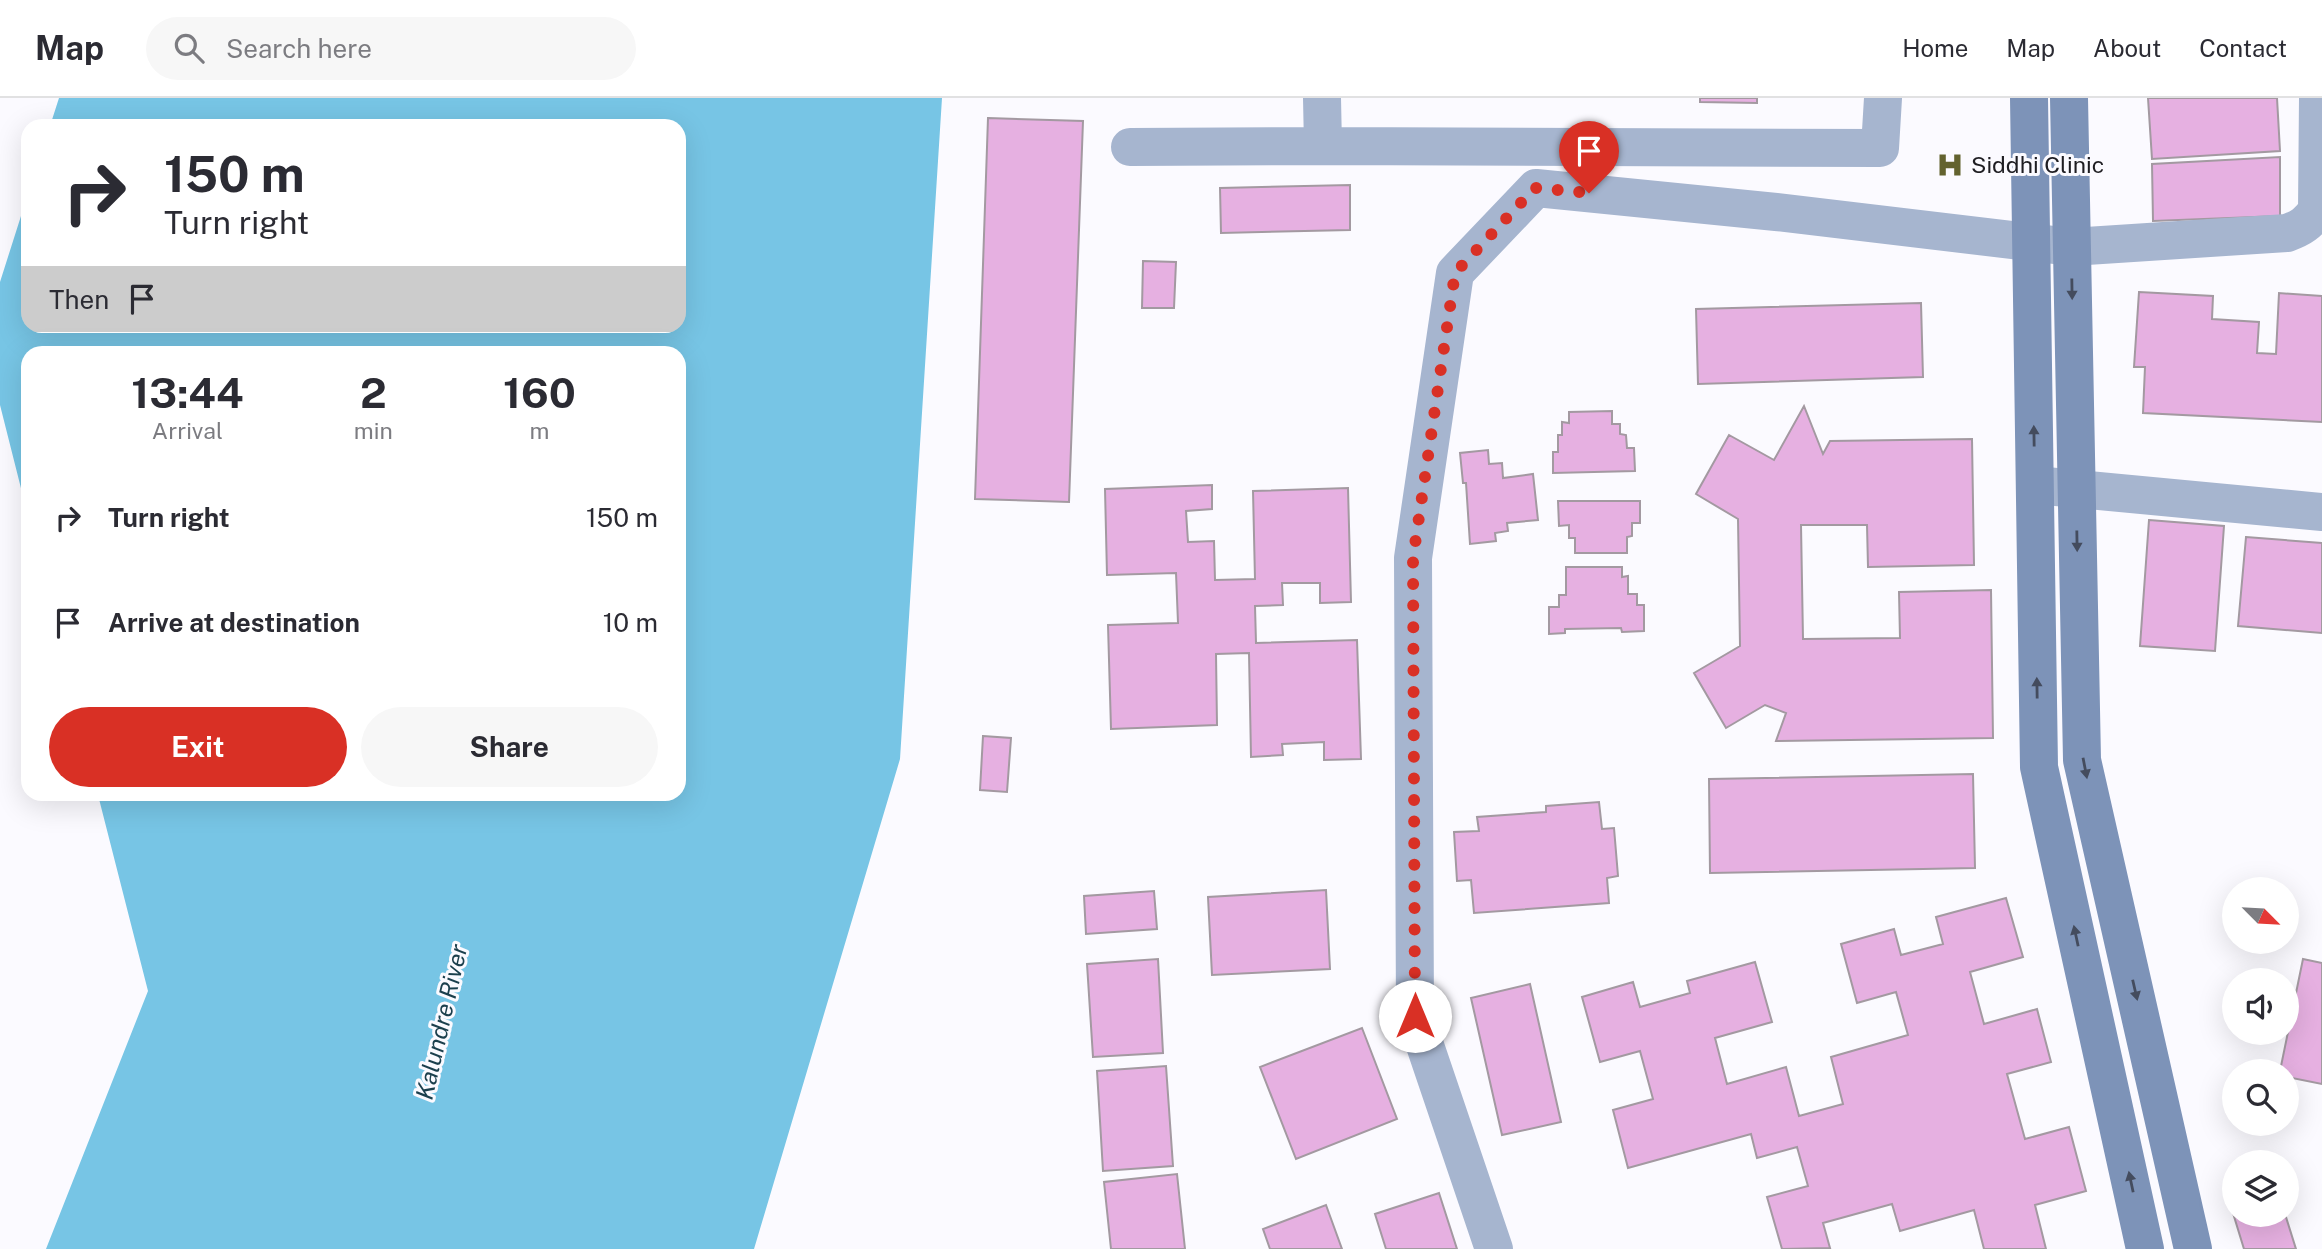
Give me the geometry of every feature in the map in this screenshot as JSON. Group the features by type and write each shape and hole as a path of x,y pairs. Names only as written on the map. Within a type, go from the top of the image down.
{"street":[{"path":"1322,98 1323,146"},
{"path":"1130,147 1880,148 1883,98"},
{"path":"2029,98 2039,767 2145,1249"},
{"path":"2069,98 2082,760 2193,1249"},
{"path":"1494,1249 1415,1016 1413,558 1455,273 1535,188 1776,212 2071,247 2287,233 2310,221 2317,210 2318,98"},
{"path":"2035,485 2322,512"}],"water":[{"name":"Kalundre River","path":"59,98 942,98 900,759 754,1249 46,1249 148,991 100,801 686,801 686,346 21,346 21,488 0,405 0,282 21,216 21,333 686,333 686,119 52,119"}],"building":[{"path":"1700,98 1757,98 1757,103 1700,102"},
{"path":"2148,98 2277,98 2280,151 2152,159"},
{"path":"988,118 1083,121 1069,502 975,499"},
{"path":"2280,157 2280,216 2153,221 2152,164"},
{"path":"1350,185 1350,230 1221,233 1220,188"},
{"path":"1143,261 1176,262 1174,308 1142,308"},
{"path":"2139,292 2213,296 2212,319 2259,322 2257,353 2276,354 2279,293 2322,296 2322,422 2143,413 2145,367 2134,367"},
{"path":"1921,303 1923,377 1698,384 1696,309"},
{"path":"1804,406 1823,454 1830,441 1972,439 1974,565 1868,567 1867,525 1801,525 1803,639 1900,638 1899,592 1991,590 1993,738 1776,741 1786,713 1765,705 1726,728 1694,673 1740,646 1738,519 1696,494 1729,435 1774,460"},
{"path":"1612,411 1612,424 1620,424 1620,434 1626,435 1627,448 1634,448 1635,471 1553,473 1553,452 1558,452 1558,435 1562,435 1562,422 1569,423 1569,412"},
{"path":"1488,450 1489,464 1502,463 1503,478 1533,474 1538,520 1507,523 1508,531 1495,533 1496,541 1470,544 1466,483 1463,483 1460,453"},
{"path":"1212,485 1212,509 1186,511 1188,542 1214,541 1215,580 1255,579 1253,491 1348,488 1351,602 1320,603 1320,583 1282,583 1283,605 1255,606 1256,643 1357,640 1361,759 1324,760 1324,742 1282,744 1283,755 1251,757 1249,653 1216,654 1217,725 1111,729 1108,625 1178,623 1176,573 1107,575 1105,489"},
{"path":"1558,501 1640,501 1640,523 1632,523 1632,536 1627,537 1627,553 1575,553 1575,538 1569,538 1569,525 1559,526"},
{"path":"2149,520 2224,526 2215,651 2140,646"},
{"path":"2246,537 2322,543 2322,633 2238,626"},
{"path":"1566,567 1622,567 1622,577 1628,576 1628,594 1637,594 1637,605 1644,605 1644,631 1622,632 1621,628 1565,629 1565,633 1549,634 1549,607 1559,607 1559,595 1566,595"},
{"path":"983,736 1011,738 1007,792 980,790"},
{"path":"1973,774 1975,868 1710,873 1709,779"},
{"path":"1599,802 1602,829 1614,828 1618,876 1607,878 1609,903 1474,913 1471,880 1457,881 1454,832 1479,831 1477,817 1546,812 1546,806"},
{"path":"1326,890 1330,969 1212,975 1208,897"},
{"path":"1154,891 1157,929 1086,934 1084,896"},
{"path":"2006,898 2023,957 1970,972 1984,1024 2037,1009 2051,1062 2007,1074 2025,1139 2069,1127 2086,1191 2035,1205 2046,1249 1984,1249 1974,1210 1900,1231 1892,1204 1823,1223 1830,1248 1782,1249 1767,1197 1808,1186 1797,1147 1757,1158 1751,1134 1628,1168 1613,1110 1653,1099 1640,1051 1600,1062 1582,997 1633,982 1640,1007 1690,993 1687,981 1755,962 1772,1022 1715,1038 1727,1084 1786,1067 1799,1116 1843,1104 1831,1057 1908,1035 1896,992 1857,1003 1841,944 1894,929 1901,955 1943,944 1936,917"},
{"path":"1158,959 1163,1053 1093,1057 1087,964"},
{"path":"2303,959 2322,963 2322,1084 2299,1079 2299,1059 2282,1059 2285,1045 2299,1045 2299,978"},
{"path":"1530,984 1561,1122 1502,1135 1471,998"},
{"path":"1362,1028 1397,1119 1296,1159 1260,1067"},
{"path":"1166,1066 1173,1166 1103,1171 1097,1071"},
{"path":"1177,1174 1185,1249 1111,1249 1104,1182"},
{"path":"1439,1193 1457,1249 1386,1249 1375,1214"},
{"path":"1326,1205 1342,1249 1270,1249 1263,1229"},
{"path":"2237,1227 2289,1227 2296,1249 2244,1249"}],"place":[{"name":"Siddhi Clinic","path":"1950,165"}],"route":[{"path":"1415,1016 1413,558 1455,273 1535,188 1589,193"}]}
